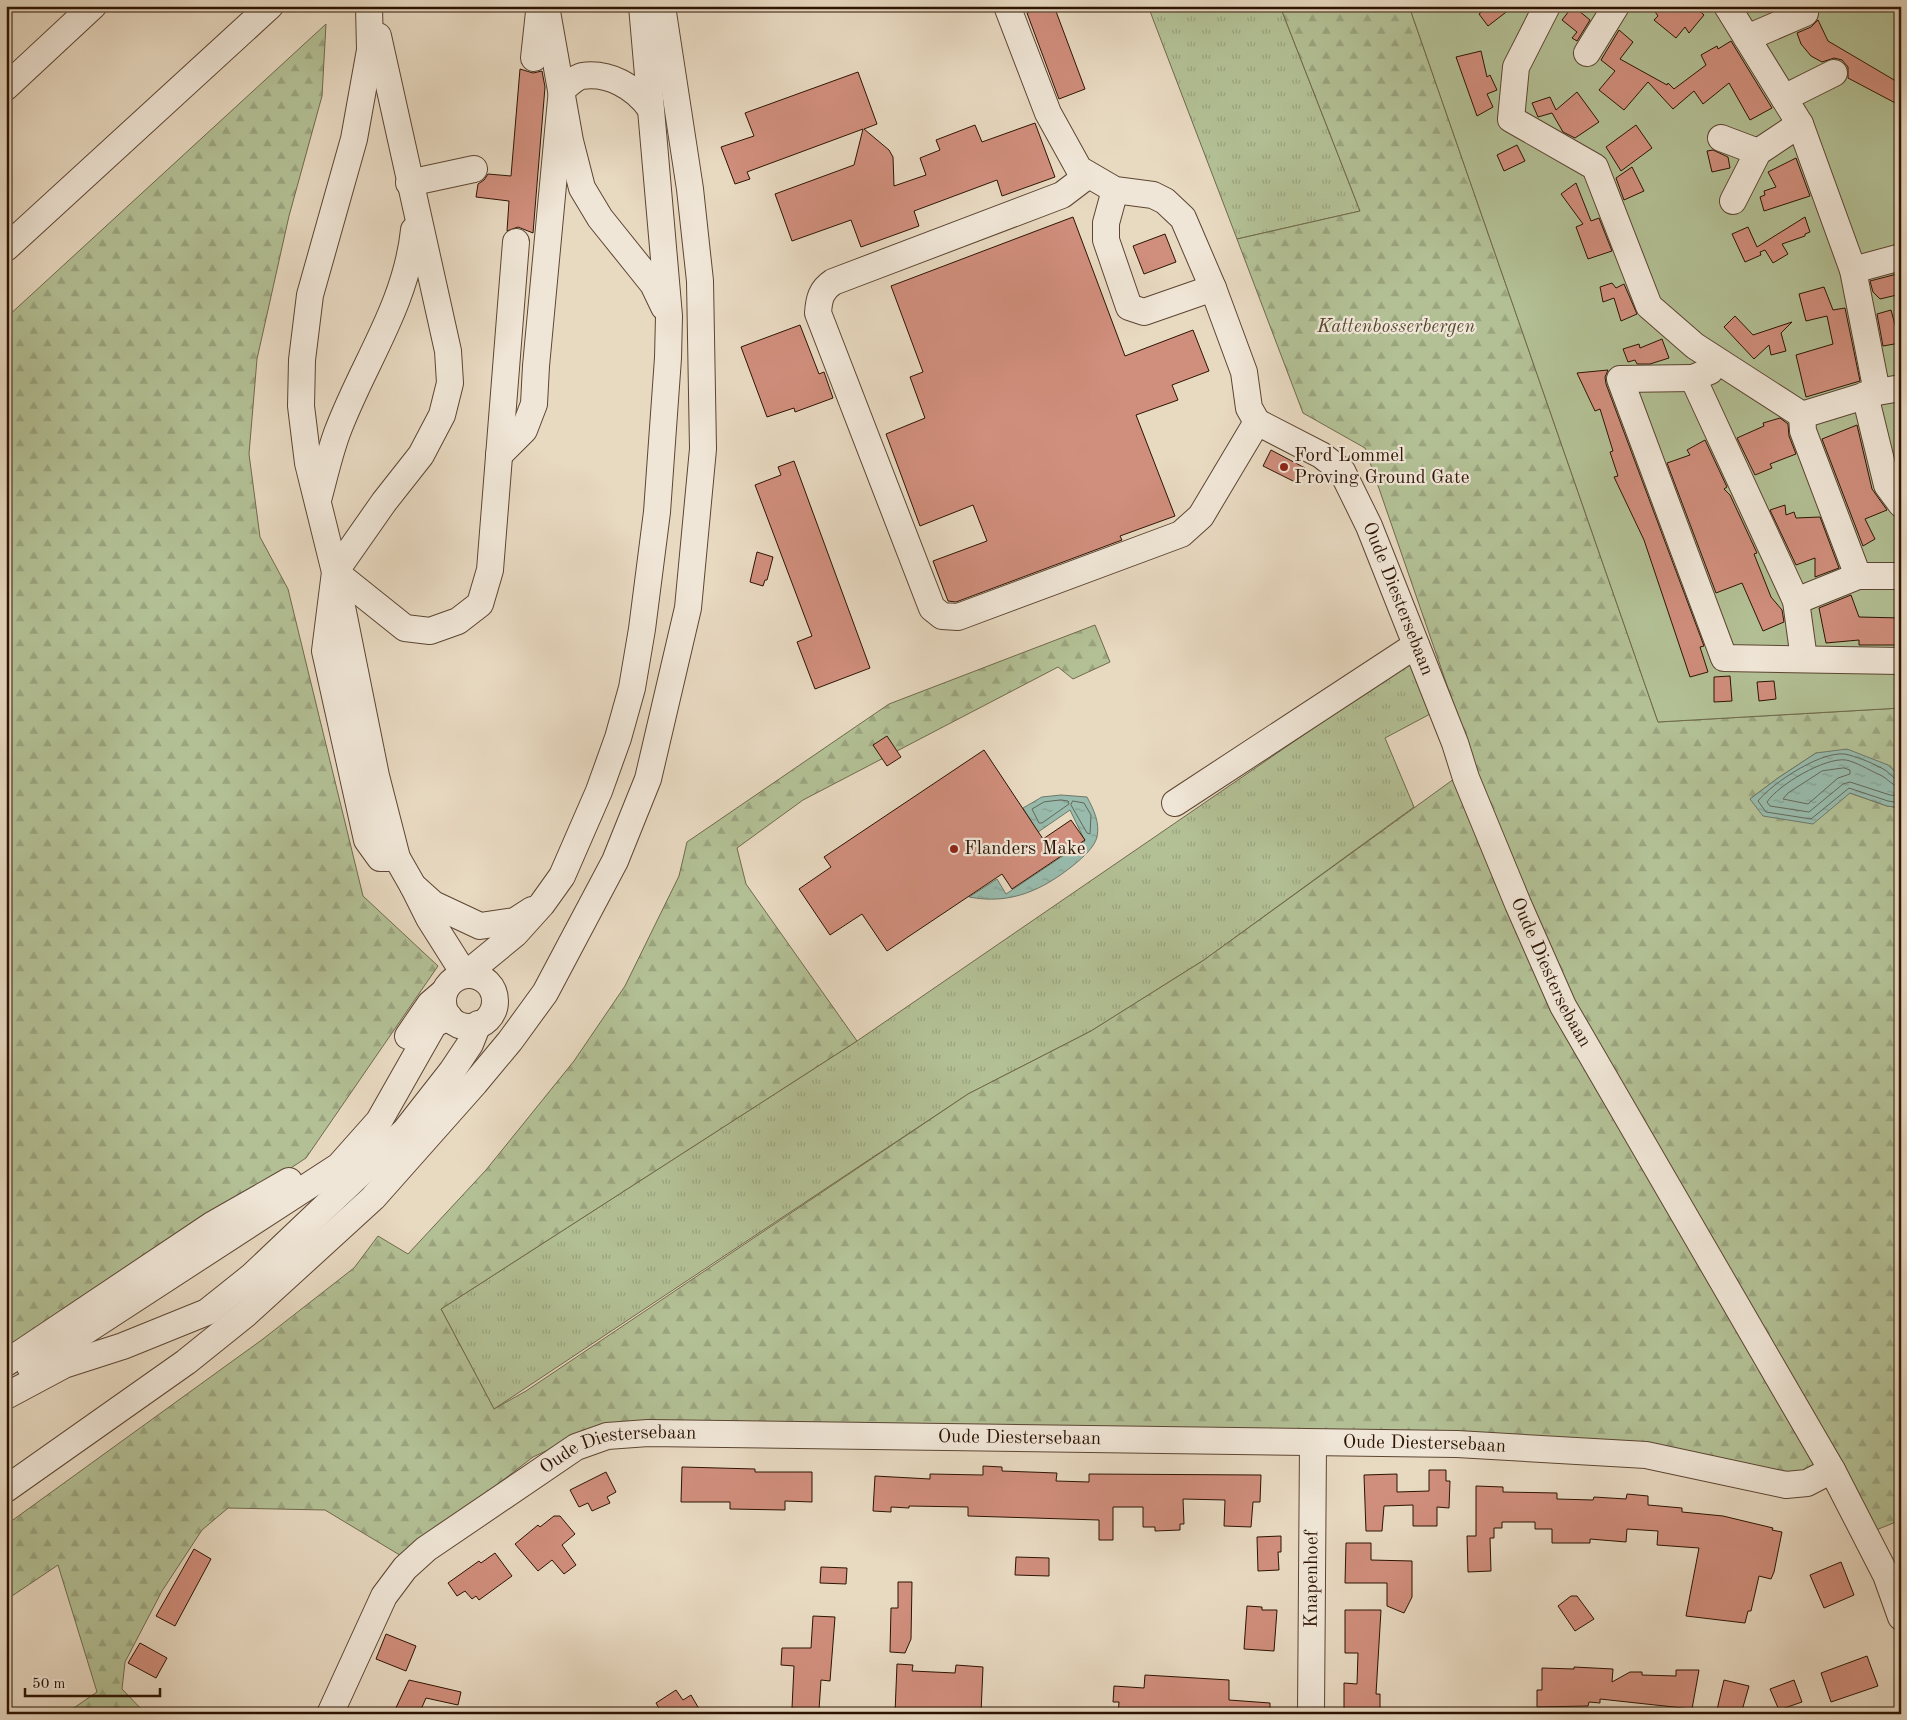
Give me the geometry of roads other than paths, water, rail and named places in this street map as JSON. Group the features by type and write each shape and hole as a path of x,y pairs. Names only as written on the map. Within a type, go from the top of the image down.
{"street":[{"path":"6,87 94,6"},
{"path":"6,248 270,6"},
{"path":"335,572 384,502 421,455 442,415 450,382 448,351 415,212 370,6"},
{"path":"6,1363 212,1225 292,1180 324,1159 346,1136 362,1114 414,1026 430,1004 446,1005 462,1026 478,1024 485,1020 494,1006 492,990 481,978 465,975 429,918 397,858 376,776 335,572 307,454 301,406 302,360 310,295 354,139 370,50 370,6"},
{"path":"534,58 539,6"},
{"path":"546,6 570,141 582,188 600,218 653,284 669,316"},
{"path":"6,1382 339,1166 378,1121 446,1005 452,981 465,975 515,934 542,904 562,876 599,791 632,688 642,629 657,512 668,358 669,316 642,6"},
{"path":"6,1489 186,1362 247,1313 373,1198 498,1055 545,993 615,861 648,779 688,608 703,450 704,361 700,281 690,189 662,6"},
{"path":"1007,6 1035,81 1073,162 1087,176 1115,190 1153,195 1174,208 1183,218 1213,288 1244,372 1249,408 1257,422 1201,516 1181,534 958,617 942,616 932,608 818,313 819,301 823,289 832,282 1062,195 1087,176"},
{"path":"1547,6 1516,67 1511,119 1595,167 1649,306 1695,346 1802,415 1881,392"},
{"path":"1727,6 1800,124 1853,270 1881,392 1887,485 1901,504"},
{"path":"1587,53 1606,10"},
{"path":"1747,38 1805,13"},
{"path":"1784,98 1834,73"},
{"path":"499,455 524,430 534,404 562,89 580,76 599,77 624,83 640,94 650,108"},
{"path":"1733,200 1758,152 1800,124"},
{"path":"1721,138 1758,152"},
{"path":"409,183 474,169"},
{"path":"1115,190 1106,223 1106,240 1130,307 1144,312 1213,288"},
{"path":"318,503 336,435 369,359 397,304 411,258 415,212"},
{"path":"335,572 405,628 430,631 458,621 480,604 490,570 516,242"},
{"path":"1853,270 1901,257"},
{"path":"1727,365 1693,378 1620,379 1724,658 1901,661"},
{"path":"1693,378 1796,600 1804,659"},
{"path":"1802,415 1803,431 1858,576"},
{"name":"Oude Diestersebaan","path":"1257,422 1321,456 1342,471 1359,502 1481,814 1564,1006 1832,1470 1886,1575 1901,1617"},
{"path":"1796,600 1858,576 1901,576"},
{"path":"1175,803 1416,645"},
{"path":"413,886 433,904 480,926 515,920 542,904"},
{"path":"6,1396 64,1365 123,1346 208,1312 252,1276 405,1131 452,1071 470,1044 478,1024"},
{"name":"Oude Diestersebaan","path":"330,1714 384,1596 405,1568 426,1549 544,1467 576,1447 607,1436 648,1434 1457,1444 1646,1455 1786,1485 1807,1483 1832,1470"},
{"name":"Knapenhoef","path":"1311,1714 1313,1443"}],"water":[{"path":"1847,749 1888,765 1901,777 1901,808 1887,806 1850,793 1813,824 1763,816 1750,799 1816,753"},
{"path":"1061,795 1087,797 1092,807 1096,817 1098,832 1096,841 1088,852 1051,881 1026,893 999,899 969,897 997,879 1006,894 1085,841 1070,810 1038,832 1023,808 1042,797"}],"place":[{"name":"Ford Lommel Proving Ground Gate","path":"1284,467"},
{"name":"Flanders Make","path":"954,849"}],"park label":[{"name":"Kattenbosserbergen","path":"1396,327"}]}
